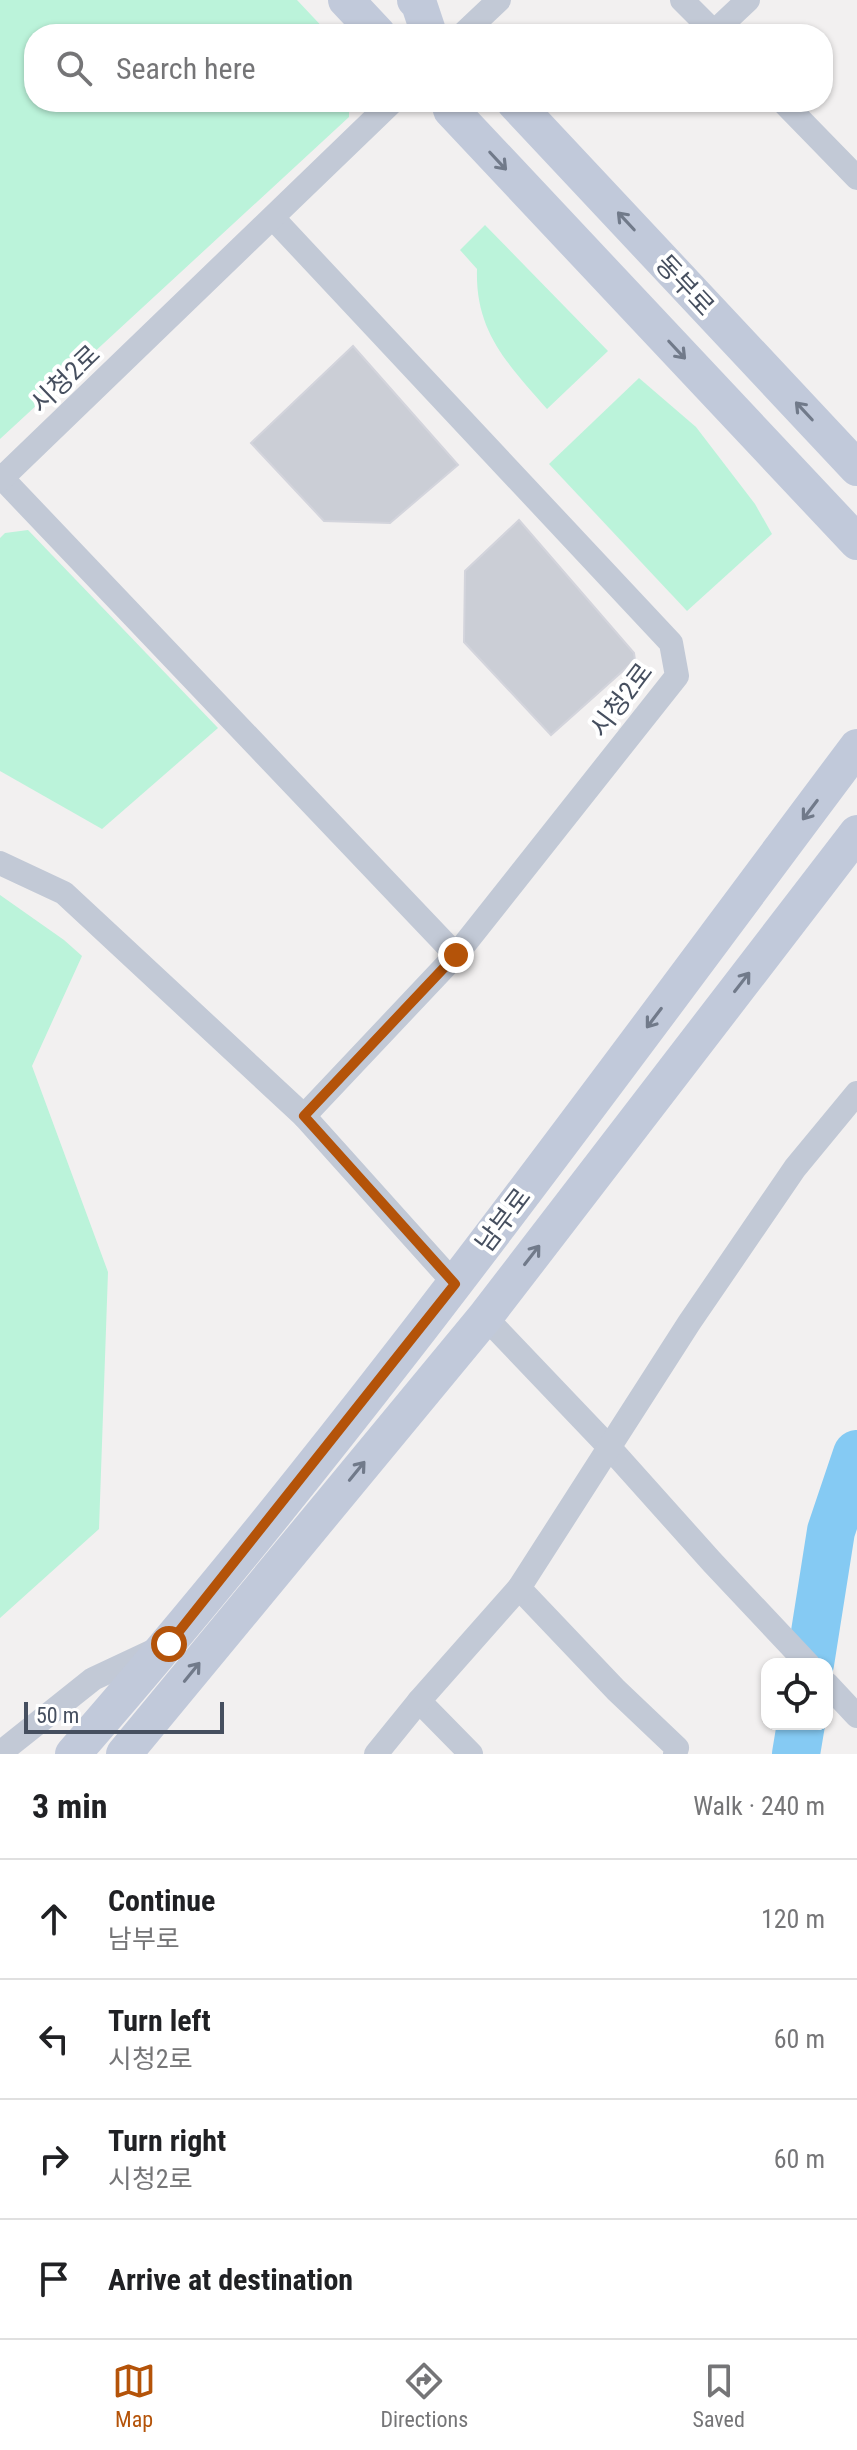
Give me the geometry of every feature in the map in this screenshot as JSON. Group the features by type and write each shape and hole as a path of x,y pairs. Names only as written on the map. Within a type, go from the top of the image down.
{"main road":[{"path":"346,0 369,24"},
{"path":"415,0 426,24"},
{"path":"453,112 857,542"},
{"name":"동부로","path":"523,112 857,468"},
{"name":"남부로","path":"73,1754 169,1644 455,1284 857,747"},
{"name":"남부로","path":"124,1754 485,1317 857,833"},
{"path":"455,1284 485,1317"}],"street":[{"path":"474,24 499,0"},
{"path":"682,0 706,24"},
{"path":"724,24 748,0"},
{"name":"시청2로","path":"1,479 382,112"},
{"path":"793,112 857,178"},
{"name":"시청2로","path":"273,218 671,643 677,676 456,955 304,1116"},
{"path":"1,479 456,955"},
{"path":"0,863 64,893 304,1116 455,1284"},
{"path":"376,1754 519,1588 795,1168 857,1093"},
{"path":"485,1317 802,1658"},
{"path":"519,1588 676,1751"},
{"path":"0,1753 93,1679 169,1644"},
{"path":"833,1690 857,1716"},
{"path":"419,1701 471,1754"}],"green space":[{"path":"0,0 297,0 320,24 24,24 24,112 349,112 349,117 0,439"},
{"path":"485,225 608,351 547,409 497,346 482,311 477,269 460,250"},
{"path":"639,378 696,427 755,504 772,534 687,611 549,464"},
{"path":"28,530 218,728 102,829 0,771 0,538 5,533"},
{"path":"0,895 82,956 32,1066 108,1272 99,1529 0,1618"}],"building":[{"path":"353,346 458,465 390,523 324,521 251,443"},
{"path":"519,520 634,653 635,660 551,735 464,642 465,571"}],"waterway":[{"path":"811,1658 831,1531 857,1454"},
{"path":"796,1754 800,1730"}],"route":[{"path":"169,1644 455,1284 304,1116 456,955"}]}
